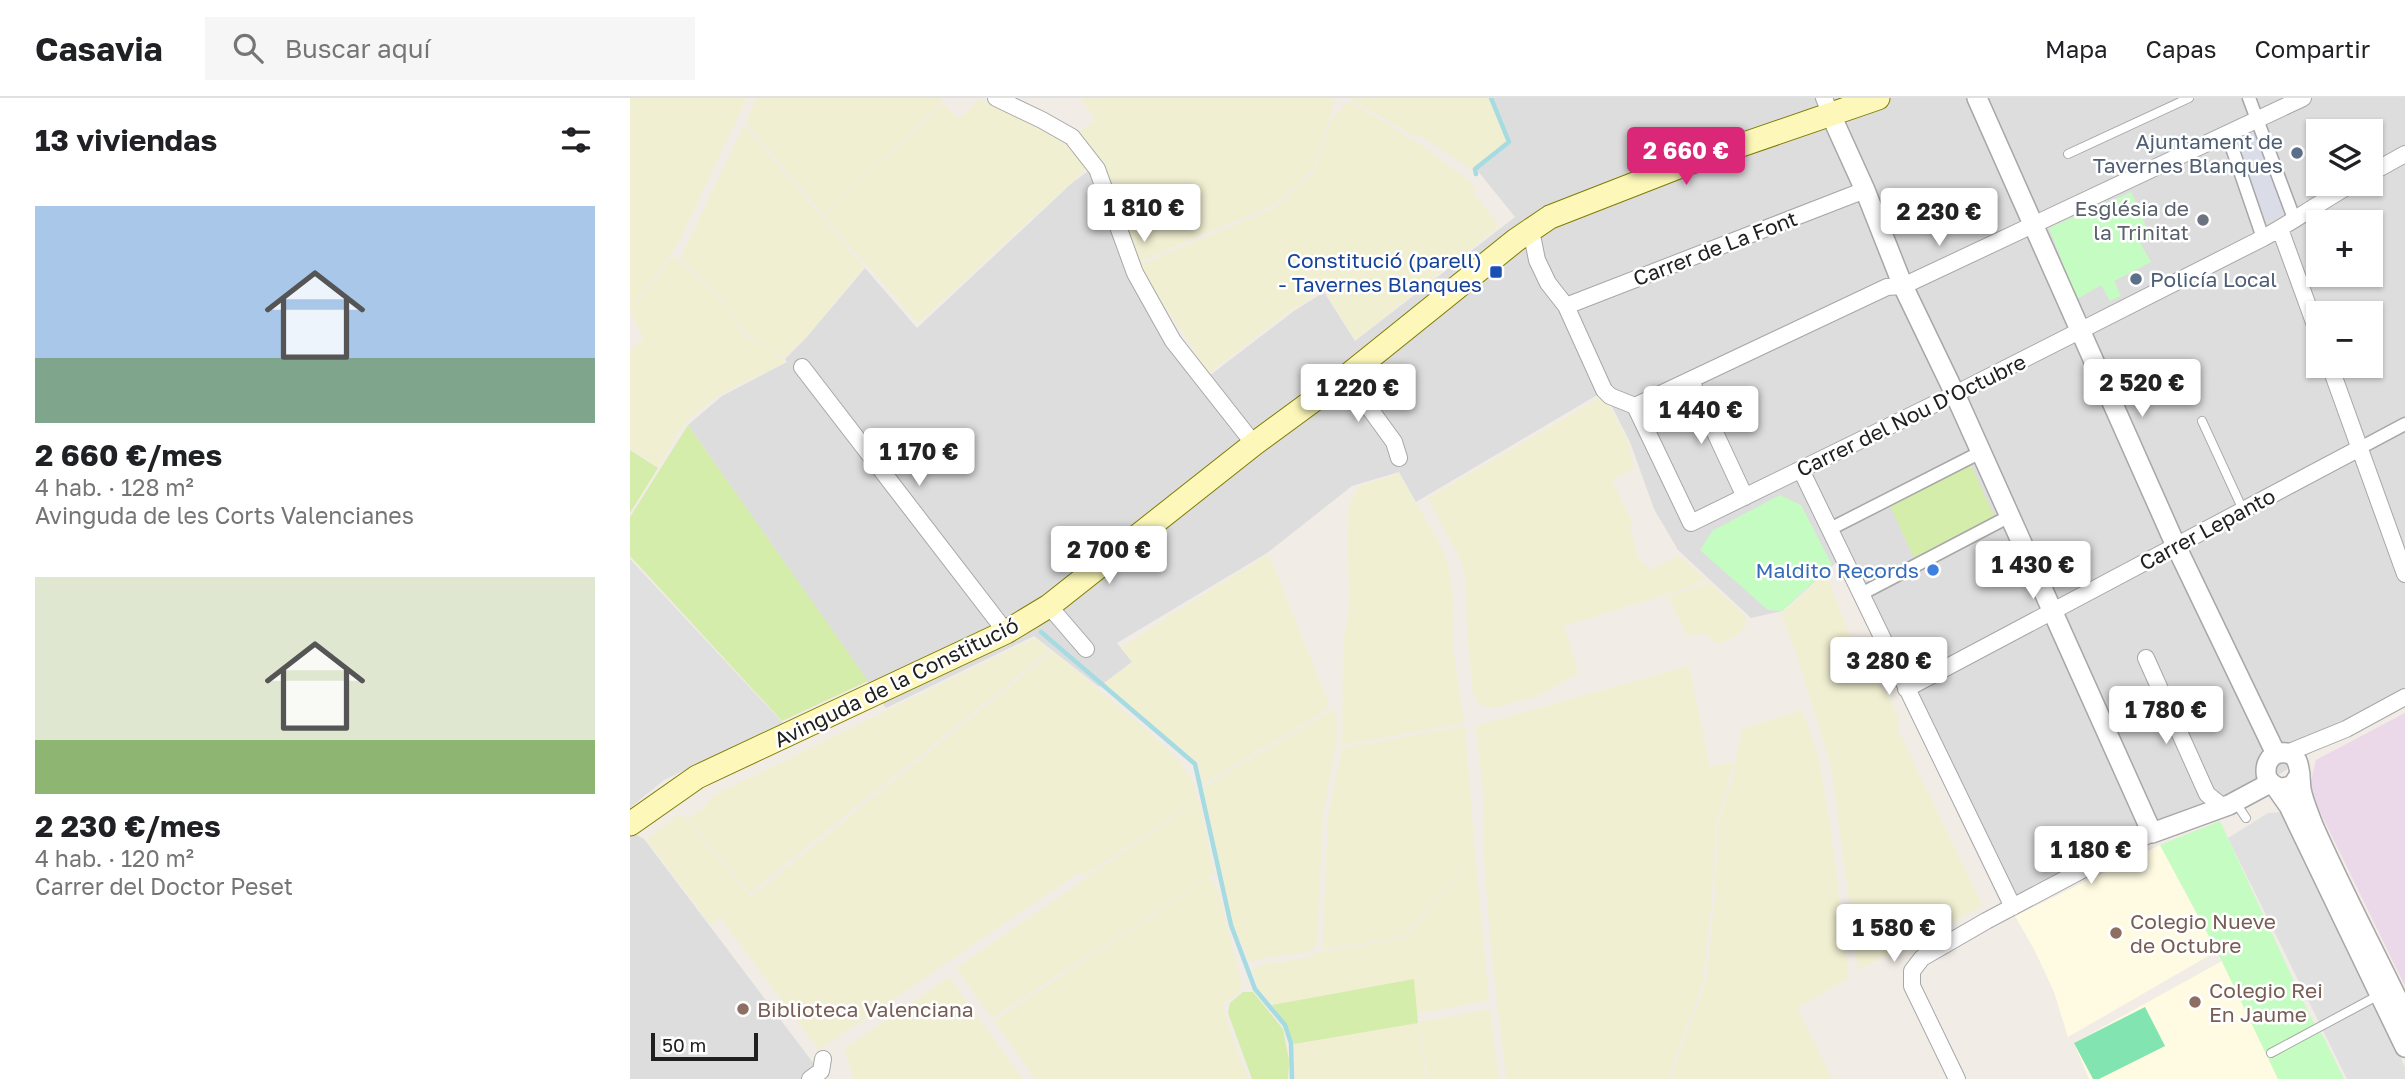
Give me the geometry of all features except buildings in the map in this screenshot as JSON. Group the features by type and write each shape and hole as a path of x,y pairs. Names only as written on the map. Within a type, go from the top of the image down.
{"main road":[{"name":"Avinguda de la Constitució","path":"630,824 697,777 1006,632 1049,606 1254,444 1346,376 1521,236 1550,217 1828,106 1878,98"}],"street":[{"path":"996,98 1072,137 1095,166 1135,274 1173,341 1254,444"},
{"path":"1977,98 2176,546 2291,762 2319,837 2405,1015"},
{"path":"2249,98 2295,221"},
{"path":"1521,236 1533,240 1537,260 1548,283 1566,306 1604,390 1610,397 1635,407 1887,287 1903,286 2303,98"},
{"path":"1828,106 1903,286 1982,452 2152,833"},
{"path":"2227,133 2263,238"},
{"path":"2383,166 2405,154"},
{"name":"Carrer de La Font","path":"1566,306 1864,190"},
{"name":"Carrer del Nou D'Octubre","path":"1635,407 1690,523 1955,394 2263,238 2334,196"},
{"path":"2280,229 2306,301"},
{"path":"802,367 1006,632"},
{"path":"1346,376 1394,442 1399,458"},
{"path":"2334,378 2405,573"},
{"path":"1692,381 1745,497"},
{"path":"2360,448 2405,424"},
{"name":"Carrer Lepanto","path":"1906,689 2360,448"},
{"path":"1830,530 1982,452"},
{"path":"1801,470 2013,907"},
{"path":"1861,594 2010,516"},
{"path":"1049,606 1086,649"},
{"path":"2146,658 2207,794 2234,809"},
{"path":"2405,698 2346,729 2310,757 2266,765 2267,778 2289,806 2405,1047"},
{"path":"2273,785 2281,788 2293,785 2291,762"},
{"path":"1957,1079 1912,986 1912,971 1922,958 2152,833 2201,814 2234,809 2273,785"},
{"path":"2201,814 2207,794"},
{"path":"810,1079 821,1071 823,1059"}],"lane":[{"path":"2068,154 2189,98"},
{"path":"2202,421 2243,510"},
{"path":"2271,1053 2380,995 2378,977 2328,870 2319,837"}],"shaded area":[{"path":"630,98 747,98 678,244 630,310"},
{"path":"756,98 943,98 938,106 823,215 746,123"},
{"path":"1081,98 1333,98 1335,102 1313,170 1274,205 1138,262 1076,135 1095,120"},
{"path":"1349,98 1490,98 1508,141 1472,170 1425,139 1410,134"},
{"path":"1493,98 2405,98 2405,697 2346,729 2252,793 2152,833 2001,904 1837,562 1782,611 1751,618 1678,550 1654,509 1630,442 1604,391 1416,502 1399,472 1352,486 1267,553 1117,643 1132,662 1099,687 1034,636 886,708 688,425 722,396 787,362 785,359 865,268 917,328 1072,183 1095,166 1135,273 1204,380 1294,311 1324,292 1355,341 1515,217 1477,170 1511,143"},
{"path":"980,99 1012,111 1058,134 1088,167 918,323 823,216 943,104 959,119"},
{"path":"1349,101 1423,146 1468,180 1475,188 1473,193 1497,223 1496,229 1355,340 1324,290 1290,311 1209,373 1138,266 1276,207 1314,172 1331,120"},
{"path":"744,125 864,267 806,337 784,358 741,329 725,301 680,258"},
{"path":"2266,125 2289,192 2300,208 2256,225 2227,143"},
{"path":"673,255 727,305 740,331 786,362 720,394 689,419 658,467 630,448 630,350 644,339 630,312"},
{"path":"1604,395 1628,442 1634,468 1612,480 1633,524 1629,526 1639,559 1651,570 1678,555 1706,580 1564,626 1579,673 1537,696 1494,708 1486,707 1478,703 1473,695 1466,580 1461,561 1428,498"},
{"path":"1399,474 1440,544 1448,564 1453,596 1454,655 1464,723 1342,745 1343,645 1350,600 1347,545 1349,505 1360,486"},
{"path":"1265,556 1270,557 1329,704 1324,712 1203,784 1198,763 1103,684 1132,662 1121,648"},
{"path":"630,559 783,723 664,780 630,808"},
{"path":"1826,573 1859,659 1891,700 1899,719 1897,728 1983,906 1858,970 1832,770 1797,655 1781,615"},
{"path":"1709,583 1745,615 1746,620 1737,636 1718,644 1704,633 1687,636 1668,596"},
{"path":"1035,638 1050,650 750,893 687,818 702,809 714,795"},
{"path":"1053,651 1179,760 1192,781 1198,800 1083,876 1080,872 819,1050 721,919 746,898 711,925 646,839 681,813 750,896"},
{"path":"1689,666 1710,767 1734,762 1716,825 1703,981 1668,1079 1506,1079 1491,949 1483,847 1483,792 1476,728"},
{"path":"1336,708 1337,740 1323,815 1317,943 1313,950 1304,953 1251,962 1233,925 1203,787"},
{"path":"1802,710 1818,755 1830,824 1849,978 1797,1008 1832,1079 1670,1079 1706,981 1715,898 1718,825 1733,776 1742,729"},
{"path":"2405,713 2405,986 2309,789 2316,760"},
{"path":"1465,726 1475,853 1403,937 1322,949 1328,816 1342,748"},
{"path":"1199,800 1214,874 992,1018 956,968"},
{"path":"2282,812 2405,1067 2405,1079 2347,1079 2228,838 2268,813"},
{"path":"630,831 644,839 817,1068 810,1079 630,1079"},
{"name":"Colegio Nueve de Octubre","path":"2160,845 2217,951 2068,1037 2054,992 2015,916"},
{"path":"1475,854 1489,1000 1417,1014 1413,979 1272,1005 1258,988 1253,969 1259,965 1405,938"},
{"path":"1206,880 1211,880 1217,887 1240,977 1242,987 1224,1003 1225,1016 1248,1079 1035,1079 994,1021"},
{"name":"Colegio Rei En Jaume","path":"2222,961 2278,1079 2089,1079 2074,1043"},
{"path":"949,977 1023,1079 854,1079 844,1049"},
{"path":"1490,1009 1499,1079 1428,1079 1419,1022"},
{"path":"1418,1023 1426,1079 1295,1079 1294,1044"}],"green space":[{"path":"2131,192 2151,237 2140,243 2151,262 2114,281 2121,296 2110,301 2101,285 2077,299 2049,228"},
{"path":"688,425 868,681 782,721 630,556 630,517"},
{"path":"630,450 658,468 630,513"},
{"path":"1970,463 1995,518 1915,560 1890,506"},
{"path":"1780,495 1801,505 1832,565 1782,611 1768,610 1700,550 1712,531"},
{"path":"2220,821 2311,1018 2344,1079 2278,1079 2217,951 2160,845"},
{"path":"1414,979 1418,1023 1294,1044 1286,1024 1272,1005"},
{"path":"1243,992 1253,992 1283,1029 1289,1061 1288,1079 1252,1079 1228,1013 1230,1003"},
{"path":"2145,1007 2165,1046 2099,1079 2093,1079 2074,1043"}],"waterway":[{"path":"1476,174 1475,169 1509,142 1491,98"},
{"path":"1041,632 1195,764 1231,925 1255,989 1285,1025 1291,1043 1292,1079"}],"place":[{"name":"Ajuntament de Tavernes Blanques","path":"2297,153"},
{"name":"Església de la Trinitat","path":"2203,220"},
{"name":"Constitució (parell) - Tavernes Blanques","path":"1496,272"},
{"name":"Policía Local","path":"2136,279"},
{"name":"Maldito Records","path":"1933,570"},
{"name":"Colegio Nueve de Octubre","path":"2116,933"},
{"name":"Colegio Rei En Jaume","path":"2195,1002"},
{"name":"Biblioteca Valenciana","path":"743,1009"}]}
